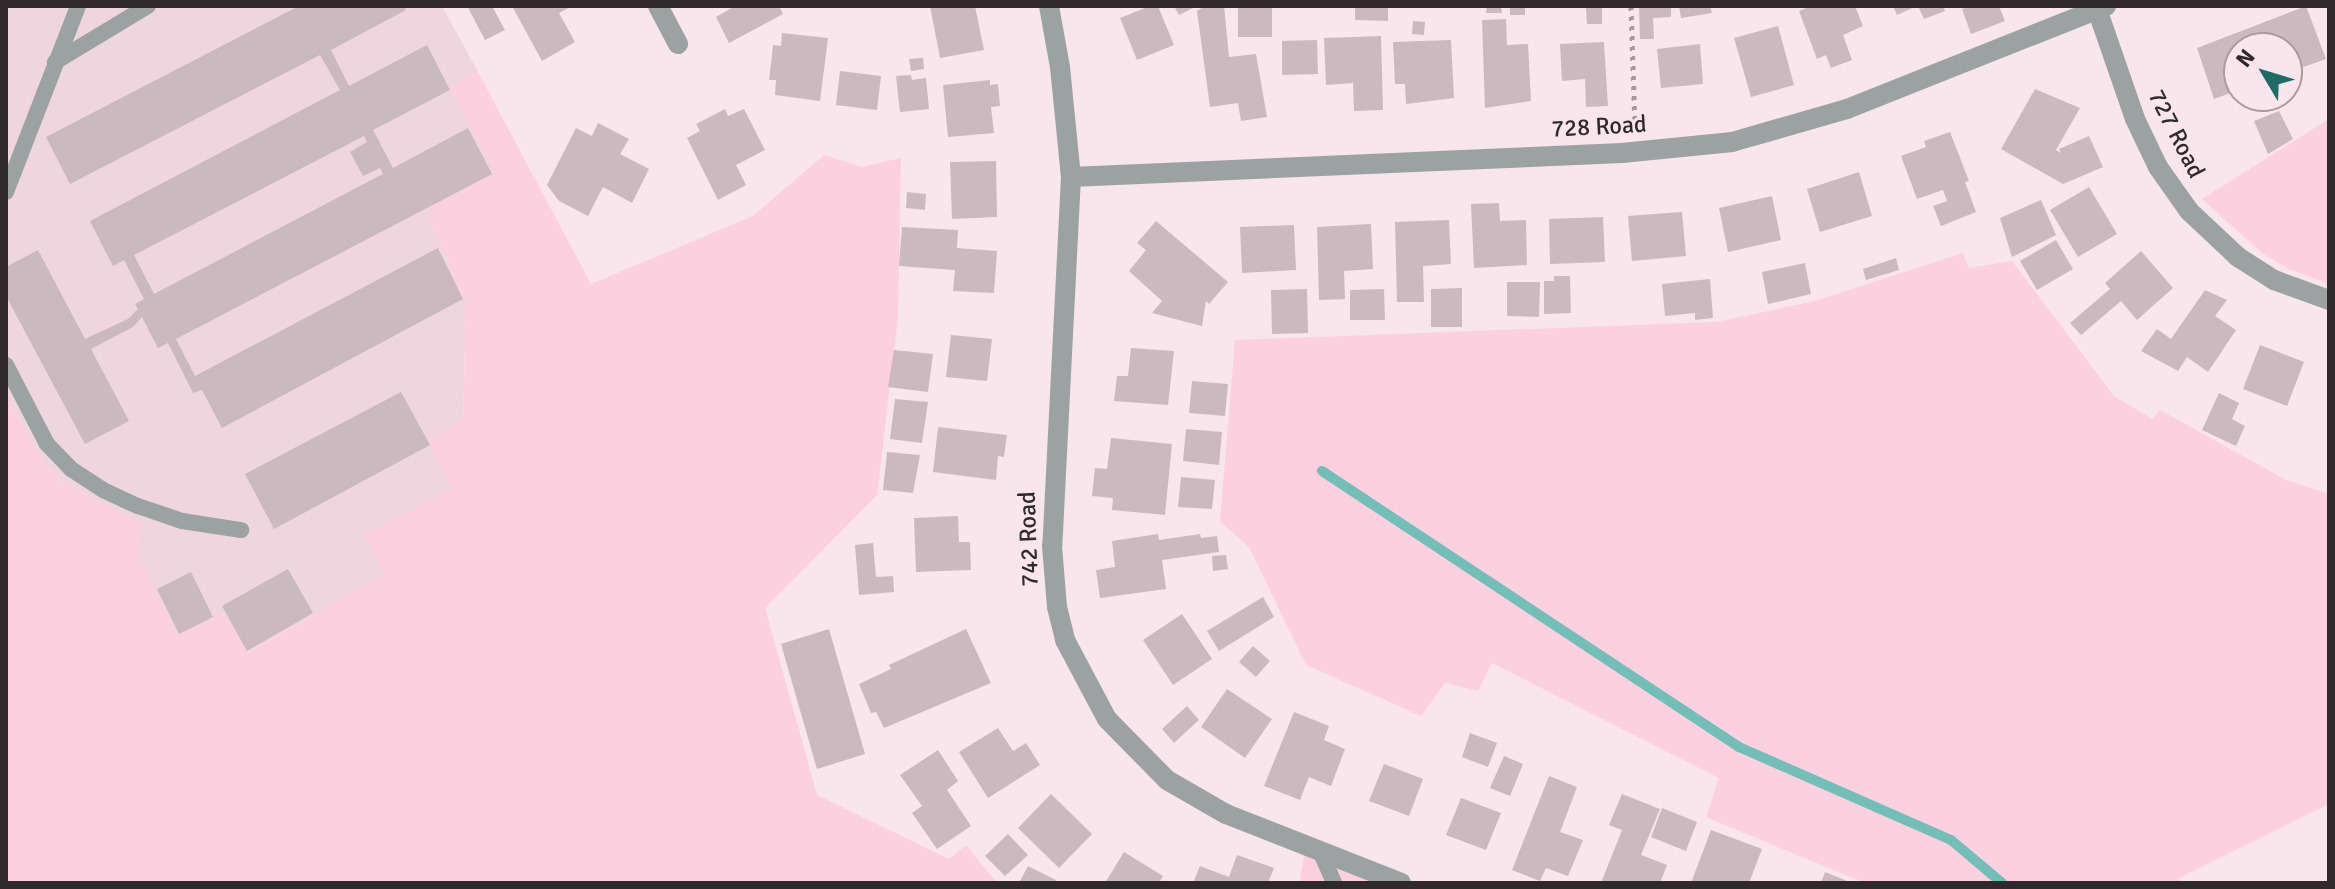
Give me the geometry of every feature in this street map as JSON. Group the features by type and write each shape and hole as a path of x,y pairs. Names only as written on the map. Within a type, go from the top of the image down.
{"street":[{"path":"658,6 678,44"},
{"name":"742 Road","path":"1049,6 1060,67 1071,177 1052,546 1057,607 1065,640 1107,719 1167,780 1226,814 1401,883"},
{"name":"728 Road","path":"1071,177 1636,152 1732,142 1847,109 2102,8"},
{"name":"727 Road","path":"2102,8 2135,119 2158,167 2189,211 2238,257 2274,280 2329,300"}],"lane":[{"path":"6,192 78,6"},
{"path":"55,62 148,6"},
{"path":"6,365 47,444 71,469 103,490 138,506 182,521 241,530"},
{"path":"1320,851 1334,883"}],"path":[{"path":"1631,6 1636,152"}],"shaded area":[{"path":"6,6 442,6 478,72 450,87 496,173 432,207 434,211 428,216 466,303 463,421 452,488 365,535 386,574 246,653 178,637 138,554 140,524 62,482 43,462 6,395"},
{"path":"478,72 591,284 753,216 824,155 862,167 901,158 898,317 877,495 765,608 817,795 949,859 966,845 997,883 6,883 6,395 43,462 62,482 141,524 138,554 178,636 224,613 247,653 385,574 364,535 452,488 428,440 463,421 466,303 428,216 434,211 431,207 495,173 450,87"},
{"path":"2329,119 2329,284 2289,269 2262,253 2202,199"},
{"path":"1963,253 1969,268 2012,261 2114,396 2152,419 2160,410 2286,480 2329,494 2329,804 2179,878 2180,883 1865,883 1706,817 1719,778 1492,663 1478,691 1445,683 1421,716 1306,665 1249,547 1220,522 1235,340 1716,322 1815,301"},
{"path":"1306,846 1398,883 1302,883 1300,878"}],"building":[{"path":"299,6 404,6 406,10 331,50 349,86 427,45 450,90 373,130 393,168 468,128 492,174 176,339 195,376 438,248 463,299 222,428 202,390 193,393 168,343 158,348 142,317 133,327 91,349 129,421 85,444 6,296 6,267 38,250 85,339 128,319 138,309 135,304 144,299 124,260 113,266 90,221 340,90 320,55 70,184 46,137","holes":["364,136 367,142 350,152 363,176 380,168 383,174 154,294 134,255"]},
{"path":"467,6 492,6 505,30 485,40"},
{"path":"512,6 572,6 559,13 575,42 542,61"},
{"path":"735,6 779,6 783,14 729,43 716,17"},
{"path":"930,6 975,6 984,50 940,58"},
{"path":"1150,6 1158,6 1174,45 1137,60 1120,18"},
{"path":"1174,6 1197,6 1179,15"},
{"path":"1205,6 1224,6 1229,57 1256,54 1267,117 1241,121 1238,103 1210,107 1197,11"},
{"path":"1238,6 1272,6 1272,37 1238,37"},
{"path":"1355,6 1388,6 1388,21 1355,20"},
{"path":"1487,6 1501,6 1502,13 1486,13"},
{"path":"1510,6 1525,6 1525,15 1510,15"},
{"path":"1639,6 1671,6 1671,17 1653,18 1654,39 1640,39"},
{"path":"1679,6 1710,6 1712,13 1681,18"},
{"path":"1811,6 1855,6 1863,26 1843,35 1852,60 1831,68 1826,55 1817,59 1799,11"},
{"path":"1893,6 1917,6 1897,15"},
{"path":"1918,6 1943,6 1945,11 1924,19"},
{"path":"1999,6 2005,21 1971,34 1962,9"},
{"path":"2306,6 2326,59 2303,67 2303,32 2239,32"},
{"path":"1586,8 1602,8 1602,24 1587,24"},
{"path":"1506,19 1507,45 1528,44 1531,101 1485,108 1482,20"},
{"path":"1413,21 1425,22 1424,35 1412,34"},
{"path":"1778,26 1794,85 1751,97 1734,38"},
{"path":"782,33 828,38 820,101 775,95 776,80 769,80 773,45 781,46"},
{"path":"1381,36 1383,110 1354,111 1353,83 1326,85 1324,38"},
{"path":"2223,38 2223,96 2214,99 2197,48"},
{"path":"1317,40 1318,74 1282,75 1282,41"},
{"path":"1451,40 1454,98 1406,104 1405,84 1395,84 1393,42"},
{"path":"1604,42 1608,106 1586,107 1585,79 1562,81 1560,44"},
{"path":"1700,44 1703,84 1661,88 1657,49"},
{"path":"923,58 924,69 911,71 909,59"},
{"path":"840,71 881,76 877,110 836,105"},
{"path":"911,75 912,80 926,78 929,109 900,112 896,76"},
{"path":"990,80 990,85 998,84 1000,106 991,107 994,133 948,137 943,85"},
{"path":"2035,89 2080,108 2056,150 2061,153 2059,149 2089,136 2103,167 2063,184 2001,149"},
{"path":"725,109 728,116 744,109 765,150 736,165 746,185 718,200 687,138 700,131 696,124"},
{"path":"2280,112 2293,139 2268,154 2254,121"},
{"path":"598,123 629,139 620,154 649,169 632,203 603,187 588,216 559,201 547,185 576,128 592,136"},
{"path":"1950,132 1969,181 1965,182 1976,212 1941,226 1933,206 1947,201 1943,190 1917,199 1901,156 1926,147 1924,141"},
{"path":"996,161 997,217 952,219 950,162"},
{"path":"1859,172 1872,216 1820,232 1807,189"},
{"path":"2089,187 2117,234 2078,257 2050,210"},
{"path":"907,192 926,194 925,210 906,208"},
{"path":"1772,196 1781,240 1728,252 1719,208"},
{"path":"2041,200 2056,235 2012,257 2000,218"},
{"path":"1499,203 1500,221 1526,220 1527,265 1474,268 1471,204"},
{"path":"1682,212 1686,256 1632,261 1628,216"},
{"path":"1603,217 1605,262 1550,264 1549,219"},
{"path":"1449,220 1451,264 1423,266 1424,302 1397,302 1395,222"},
{"path":"1156,221 1228,282 1209,304 1206,301 1202,326 1152,313 1162,301 1129,271 1146,250 1137,243"},
{"path":"1371,224 1373,269 1344,271 1345,299 1319,300 1317,227"},
{"path":"1294,225 1296,270 1242,273 1240,227"},
{"path":"902,227 958,230 957,248 997,251 994,293 953,291 955,270 899,266"},
{"path":"2056,240 2073,269 2037,290 2020,261"},
{"path":"2141,251 2173,288 2137,320 2121,301 2081,335 2070,323 2110,289 2105,283"},
{"path":"1896,258 1899,270 1866,280 1863,269"},
{"path":"1805,263 1811,294 1768,304 1762,272"},
{"path":"1554,276 1570,276 1571,313 1544,314 1544,281 1554,281"},
{"path":"1710,279 1713,318 1695,320 1695,313 1665,316 1662,284"},
{"path":"1507,282 1540,282 1539,317 1507,316"},
{"path":"1462,288 1462,327 1431,327 1431,289"},
{"path":"1307,289 1308,333 1272,334 1271,290"},
{"path":"1384,289 1385,320 1350,320 1350,290"},
{"path":"2205,290 2227,300 2215,316 2236,330 2208,372 2187,357 2178,371 2141,351 2157,329 2171,339"},
{"path":"951,335 992,339 987,381 946,377"},
{"path":"2260,345 2304,362 2287,406 2243,389"},
{"path":"1131,348 1174,351 1168,405 1114,401 1117,376 1128,376"},
{"path":"894,350 933,354 928,392 888,387"},
{"path":"1192,381 1228,384 1225,416 1189,413"},
{"path":"401,392 430,445 274,529 245,474"},
{"path":"2219,393 2239,403 2232,419 2245,426 2236,446 2202,430"},
{"path":"895,399 928,402 922,443 890,439"},
{"path":"938,427 1007,435 1004,457 998,456 996,480 933,472"},
{"path":"1186,429 1222,432 1219,465 1183,461"},
{"path":"1111,438 1172,444 1165,515 1112,510 1113,498 1092,496 1095,468 1107,469"},
{"path":"887,452 920,455 913,493 883,490"},
{"path":"1181,477 1215,480 1212,509 1178,507"},
{"path":"958,516 959,542 970,542 971,570 916,572 914,518"},
{"path":"1158,534 1159,540 1200,534 1201,538 1217,536 1219,552 1162,560 1166,589 1100,598 1096,570 1115,567 1112,541"},
{"path":"873,543 876,577 893,576 894,592 859,595 855,545"},
{"path":"1226,555 1228,569 1213,571 1212,556"},
{"path":"288,569 313,613 247,651 222,606"},
{"path":"191,572 213,617 179,634 157,589"},
{"path":"1263,597 1274,617 1219,651 1207,631"},
{"path":"1182,614 1212,659 1173,685 1143,640"},
{"path":"829,629 865,754 817,769 781,644"},
{"path":"966,629 991,683 884,728 876,712 871,713 859,684 891,669 889,665"},
{"path":"1253,646 1270,661 1256,677 1239,662"},
{"path":"1227,689 1272,719 1245,758 1201,727"},
{"path":"1187,706 1199,720 1174,743 1162,729"},
{"path":"1294,712 1329,726 1324,740 1345,749 1331,786 1309,777 1300,800 1264,786"},
{"path":"998,728 1013,751 1026,743 1040,765 988,798 959,752"},
{"path":"1470,733 1497,743 1488,767 1462,757"},
{"path":"938,750 958,781 947,790 971,826 937,849 912,813 922,806 900,775"},
{"path":"1504,756 1523,764 1510,796 1490,788"},
{"path":"1384,764 1423,779 1409,816 1369,801"},
{"path":"1549,776 1577,787 1560,832 1583,840 1568,876 1546,868 1540,881 1512,870"},
{"path":"1051,794 1092,834 1059,868 1018,828"},
{"path":"1622,794 1660,809 1641,855 1667,865 1660,883 1601,883 1622,830 1609,825"},
{"path":"1461,798 1501,813 1486,850 1446,835"},
{"path":"1662,808 1697,822 1686,851 1651,837"},
{"path":"1711,830 1762,849 1749,883 1691,883"},
{"path":"1008,834 1028,855 1005,876 985,856"},
{"path":"1124,852 1163,876 1159,883 1105,883"},
{"path":"1237,855 1274,868 1268,883 1193,883 1200,866 1229,877"},
{"path":"1028,866 1056,880 1055,883 1019,883"},
{"path":"1825,872 1852,883 1821,883"}],"waterway":[{"path":"1322,471 1739,747 1951,840 2002,883"}]}
